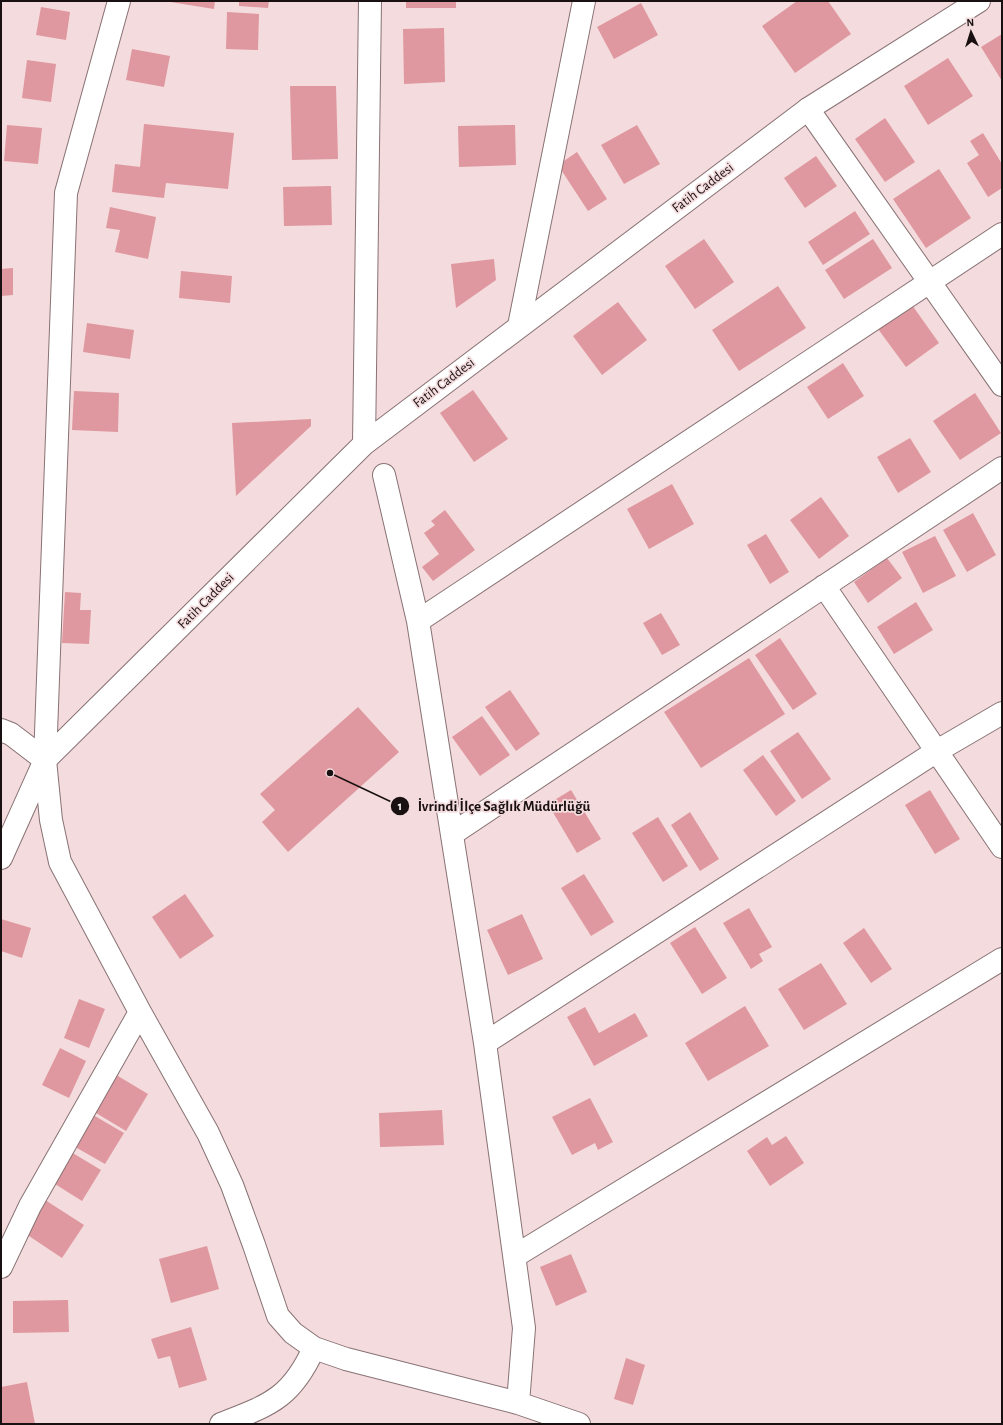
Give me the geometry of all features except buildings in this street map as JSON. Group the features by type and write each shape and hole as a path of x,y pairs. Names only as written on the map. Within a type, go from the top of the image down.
{"street":[{"path":"119,1 66,193 45,760 51,820 60,862 140,1012 211,1139 232,1185 278,1316 293,1334 314,1348 346,1359 518,1403 579,1424"},
{"path":"364,444 370,1"},
{"path":"519,326 584,1"},
{"name":"Fatih Caddesi","path":"1,858 45,760 364,444 808,109 979,1"},
{"path":"808,109 1002,385"},
{"path":"418,621 1002,234"},
{"path":"452,834 1002,468"},
{"path":"384,475 418,621 485,1043 524,1328 518,1403"},
{"path":"824,586 1002,847"},
{"path":"485,1043 937,752 1002,713"},
{"path":"1,730 11,734 45,760"},
{"path":"515,1256 1002,959"},
{"path":"1,1268 30,1206 140,1012"},
{"path":"221,1424 265,1407 282,1395 296,1380 306,1365 314,1348"}],"place":[{"name":"İvrindi İlçe Sağlık Müdürlüğü","path":"330,773"}]}
